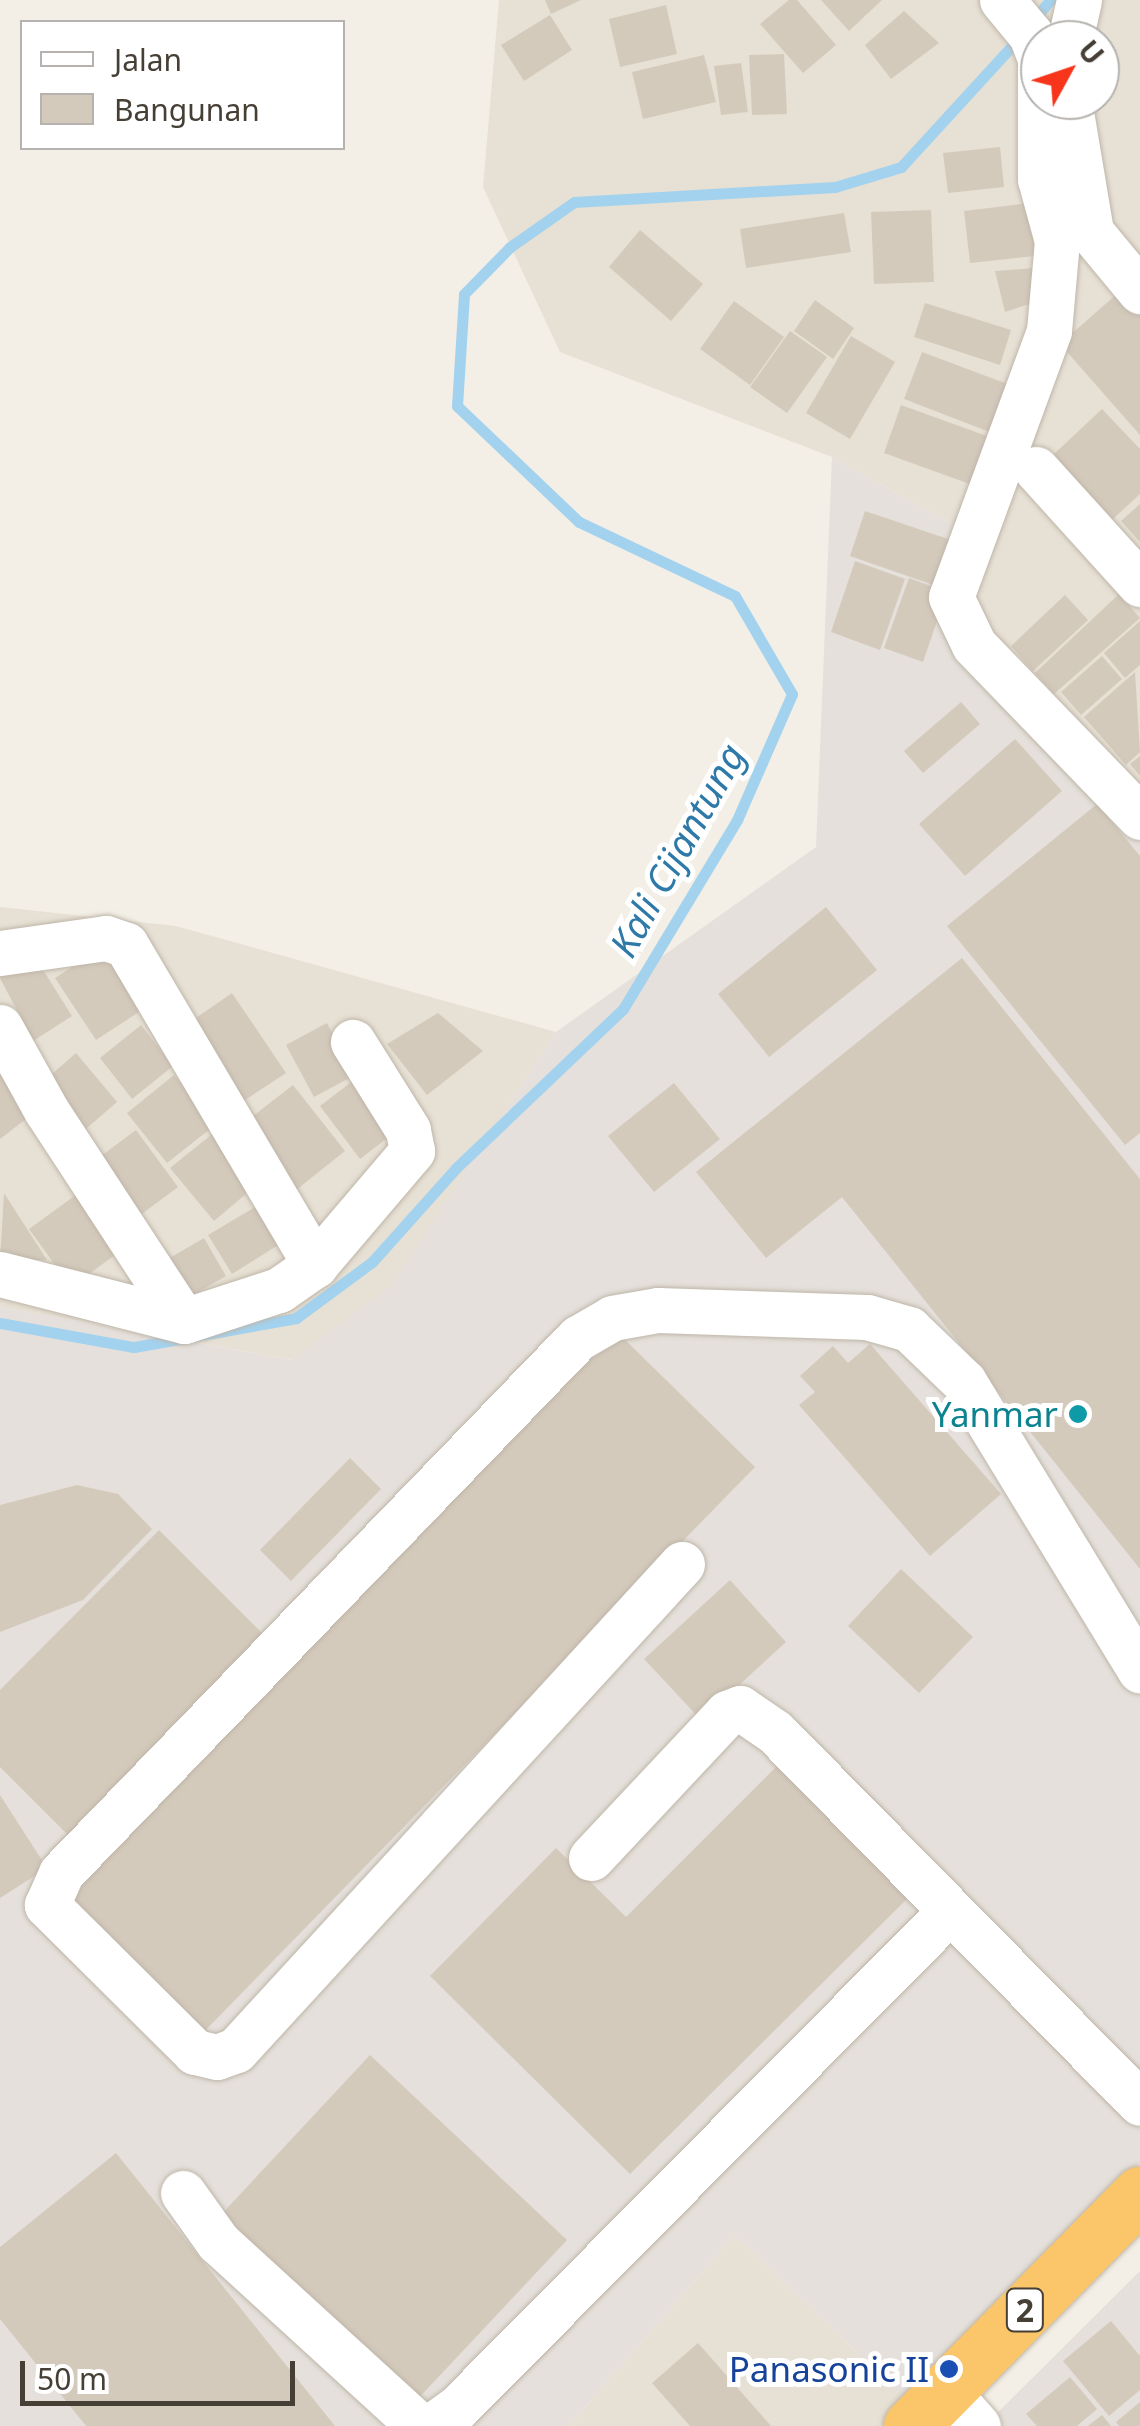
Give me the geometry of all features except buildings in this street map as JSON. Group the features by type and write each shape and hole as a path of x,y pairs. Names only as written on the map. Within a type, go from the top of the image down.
{"highway":[{"name":"2","path":"952,2416 1140,2194"},
{"name":"2","path":"952,2416 1140,2240"}],"street":[{"path":"1052,20 1079,0"},
{"path":"1037,120 1040,179 1074,236 1140,290"},
{"path":"1069,120 1074,236 1049,331 951,597 958,622 974,645 1140,817"},
{"path":"1036,469 1140,584"},
{"path":"0,953 106,938 126,945 315,1265"},
{"path":"0,1027 184,1321"},
{"path":"0,1274 184,1321 242,1307 315,1265 412,1145 353,1042"},
{"path":"682,1564 236,2050 216,2056 195,2052 47,1905 61,1874 578,1338 612,1318 658,1310 867,1318 909,1329 936,1348 964,1382 1140,1670"},
{"path":"591,1858 727,1713 740,1708 775,1732 1140,2103"},
{"path":"183,2193 218,2242 415,2422 430,2426 458,2407 949,1912"}],"shaded area":[{"path":"499,0 1140,0 1140,809 972,631 967,532 832,457 560,352 483,187"},
{"path":"832,457 967,532 972,631 1140,809 1140,2163 908,2402 735,2235 569,2426 0,2426 0,1307 292,1360 391,1286 556,1032 816,847"},
{"path":"0,907 176,926 556,1032 392,1286 293,1360 0,1307"},
{"path":"735,2235 908,2402 883,2426 569,2426"},
{"path":"1140,2271 1140,2426 984,2426"}],"waterway":[{"name":"Kali Cijantung","path":"1033,20 1050,0"},
{"name":"Kali Cijantung","path":"0,1323 134,1347 296,1318 372,1262 456,1168 623,1009 737,820 792,694 735,596 579,522 457,406 464,294 510,247 574,202 835,187 901,167 1019,38"}],"place":[{"name":"Yanmar","path":"1078,1414"},
{"name":"Panasonic II","path":"949,2369"}]}
